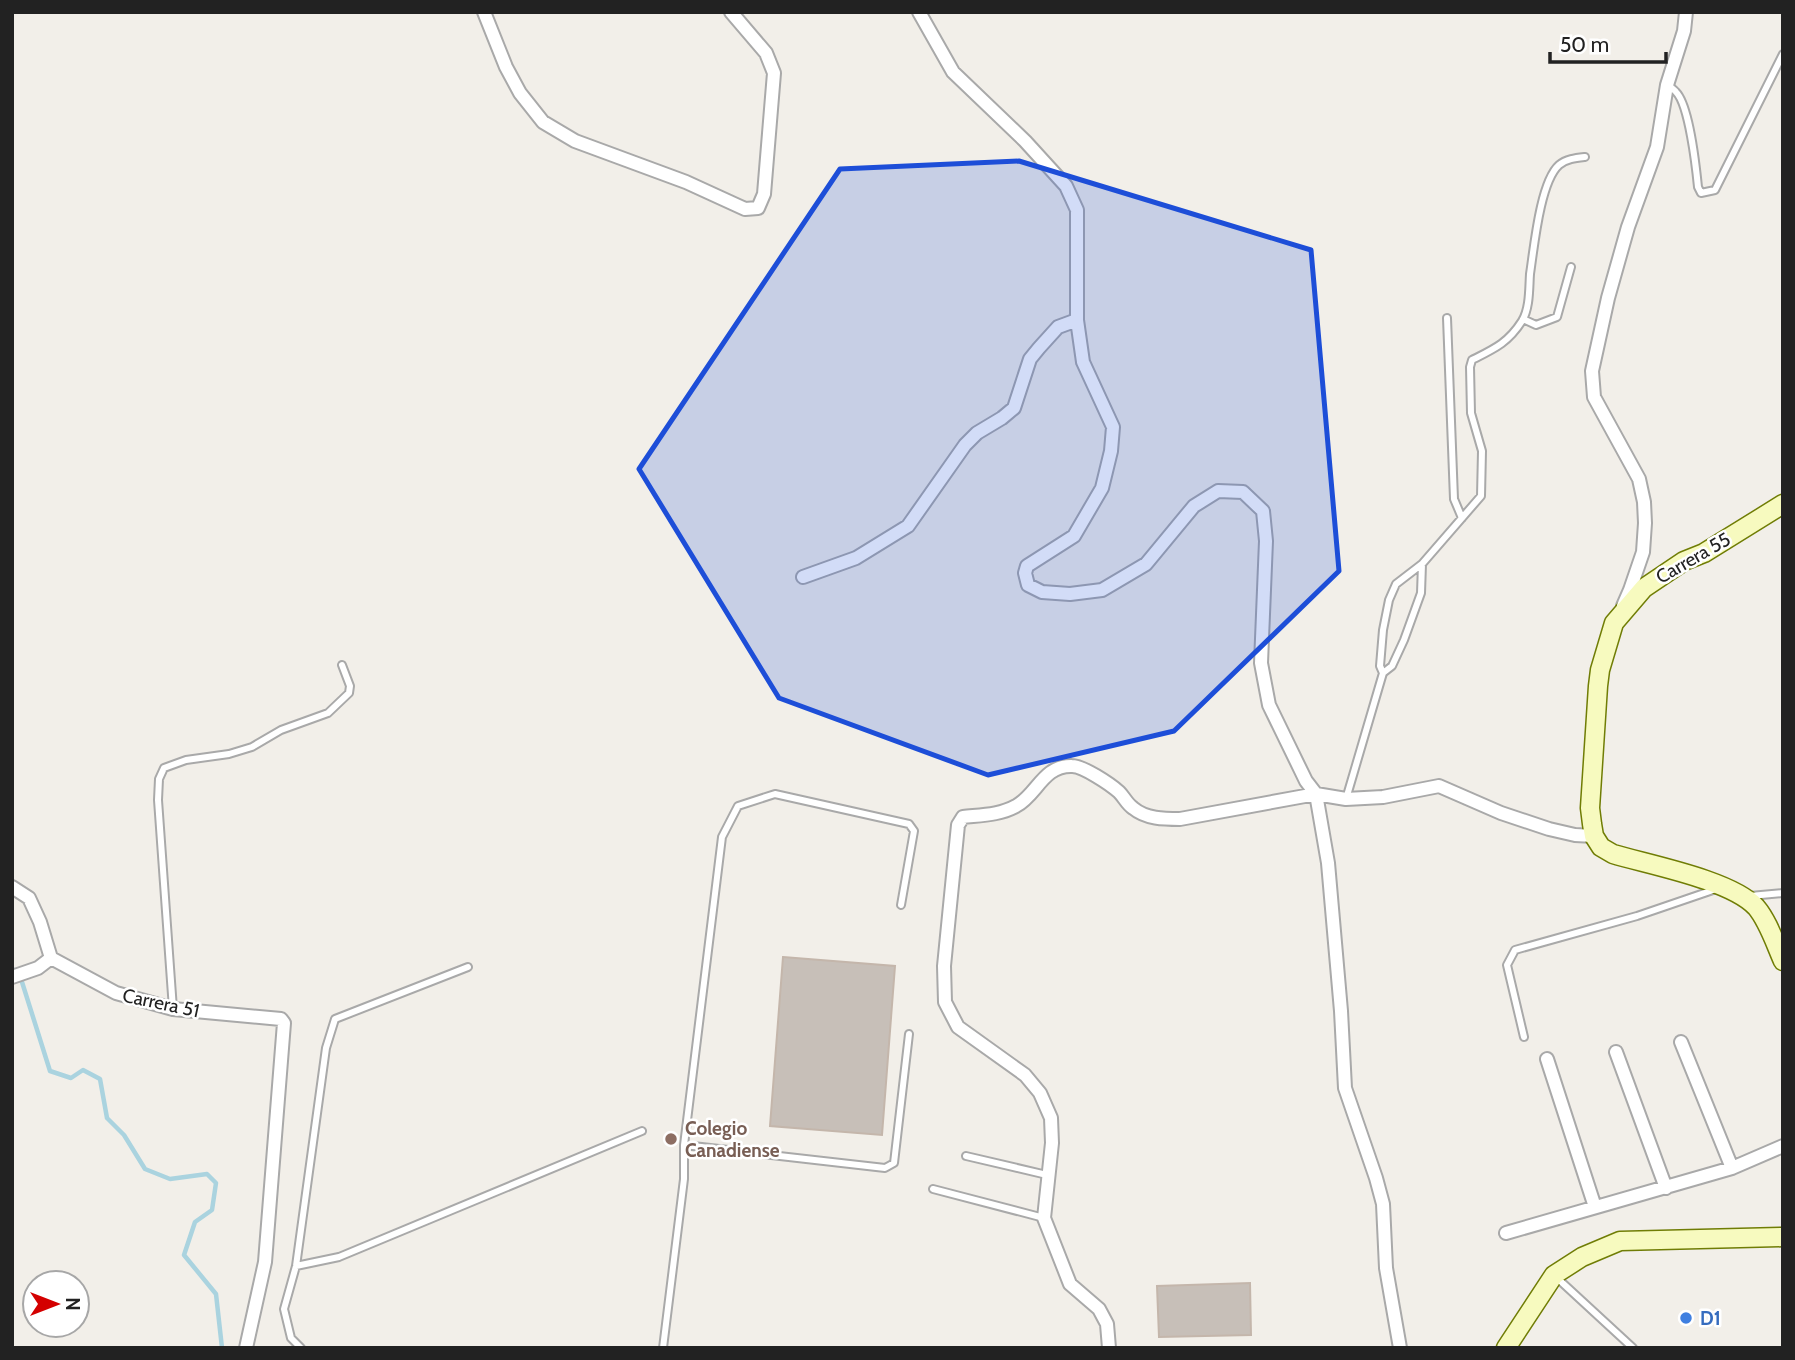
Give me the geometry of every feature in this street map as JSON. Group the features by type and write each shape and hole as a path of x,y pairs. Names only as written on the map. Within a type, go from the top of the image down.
{"street":[{"path":"484,12 506,67 520,93 543,122 575,141 686,182 745,209 758,208 764,194 774,73 766,53 731,12"},
{"path":"919,12 953,72 1025,141 1066,186 1077,210 1077,320 1083,362 1112,427 1111,451 1102,488 1074,536 1027,566 1025,573 1028,584 1042,592 1070,594 1102,590 1146,564 1194,506 1217,491 1243,492 1263,510 1266,541 1261,663 1269,705 1306,781 1316,794 1328,863 1345,1088 1383,1204 1386,1268 1401,1348"},
{"path":"1686,12 1684,31 1667,85 1657,146 1628,227 1608,298 1592,371 1594,397 1639,479 1645,513 1643,552 1630,590 1614,623 1600,670 1590,808 1594,836 1601,847 1613,854 1724,886 1745,897 1758,909 1783,961"},
{"path":"803,578 856,558 908,526 965,445 977,433 1014,408 1030,359 1039,348 1058,327 1077,320"},
{"name":"Carrera 55","path":"1614,623 1644,588 1684,561 1704,553 1783,504"},
{"path":"1109,1348 1107,1324 1099,1309 1070,1284 1044,1218 1052,1143 1051,1118 1040,1093 1025,1075 958,1027 945,1002 944,966 958,825 963,817 994,813 1018,805 1046,775 1061,767 1074,766 1102,779 1119,792 1133,808 1146,816 1163,819 1180,819 1316,794 1346,799 1383,797 1439,786 1501,813 1549,829 1594,836"},
{"path":"12,887 29,898 51,958 38,968 16,976"},
{"name":"Carrera 51","path":"51,958 116,993 173,1009 281,1019 284,1023 265,1262 246,1348"},
{"path":"1681,1042 1732,1168"},
{"path":"1616,1052 1666,1188"},
{"path":"1547,1059 1595,1207"},
{"path":"1506,1233 1732,1168 1783,1146"},
{"path":"1506,1348 1554,1275 1582,1257 1620,1241 1782,1241"}],"lane":[{"path":"1667,85 1680,98 1687,121 1698,187 1701,192 1709,192 1715,190 1783,54"},
{"path":"1346,799 1383,673 1380,659 1389,600 1396,584 1422,564 1480,496 1482,451 1471,413 1472,360 1491,353 1510,338 1524,319 1538,223 1550,178 1559,165 1570,159 1585,157"},
{"path":"1524,319 1536,325 1557,317 1571,267"},
{"path":"1447,318 1454,499 1462,518"},
{"path":"1383,673 1392,666 1404,640 1420,593 1422,564"},
{"path":"173,1009 158,800 159,779 164,768 186,760 229,754 252,747 281,730 328,713 349,693 350,685 342,665"},
{"path":"663,1348 684,1179 684,1145 722,837 738,806 775,794 909,824 914,831 901,905"},
{"path":"1524,1037 1507,965 1515,950 1637,916 1724,886"},
{"path":"1745,897 1783,893"},
{"path":"301,1348 292,1338 284,1309 296,1266 326,1048 335,1019 468,967"},
{"path":"684,1145 885,1168 894,1163 909,1034"},
{"path":"296,1266 339,1257 642,1131"},
{"path":"966,1156 1048,1175"},
{"path":"933,1189 1044,1218"},
{"path":"1554,1275 1633,1348"}],"highlighted area":[{"path":"1019,161 1311,250 1339,571 1174,731 988,775 779,698 639,469 840,169"}],"building":[{"path":"783,957 895,966 882,1135 770,1126"},
{"path":"1250,1283 1251,1335 1159,1337 1157,1286"}],"waterway":[{"path":"12,968 22,982 50,1071 71,1078 83,1070 100,1079 107,1118 124,1135 145,1169 170,1179 207,1174 216,1183 212,1210 195,1222 184,1255 216,1294 222,1348"}],"place":[{"name":"Colegio Canadiense","path":"671,1139"},
{"name":"D1","path":"1686,1318"}]}
